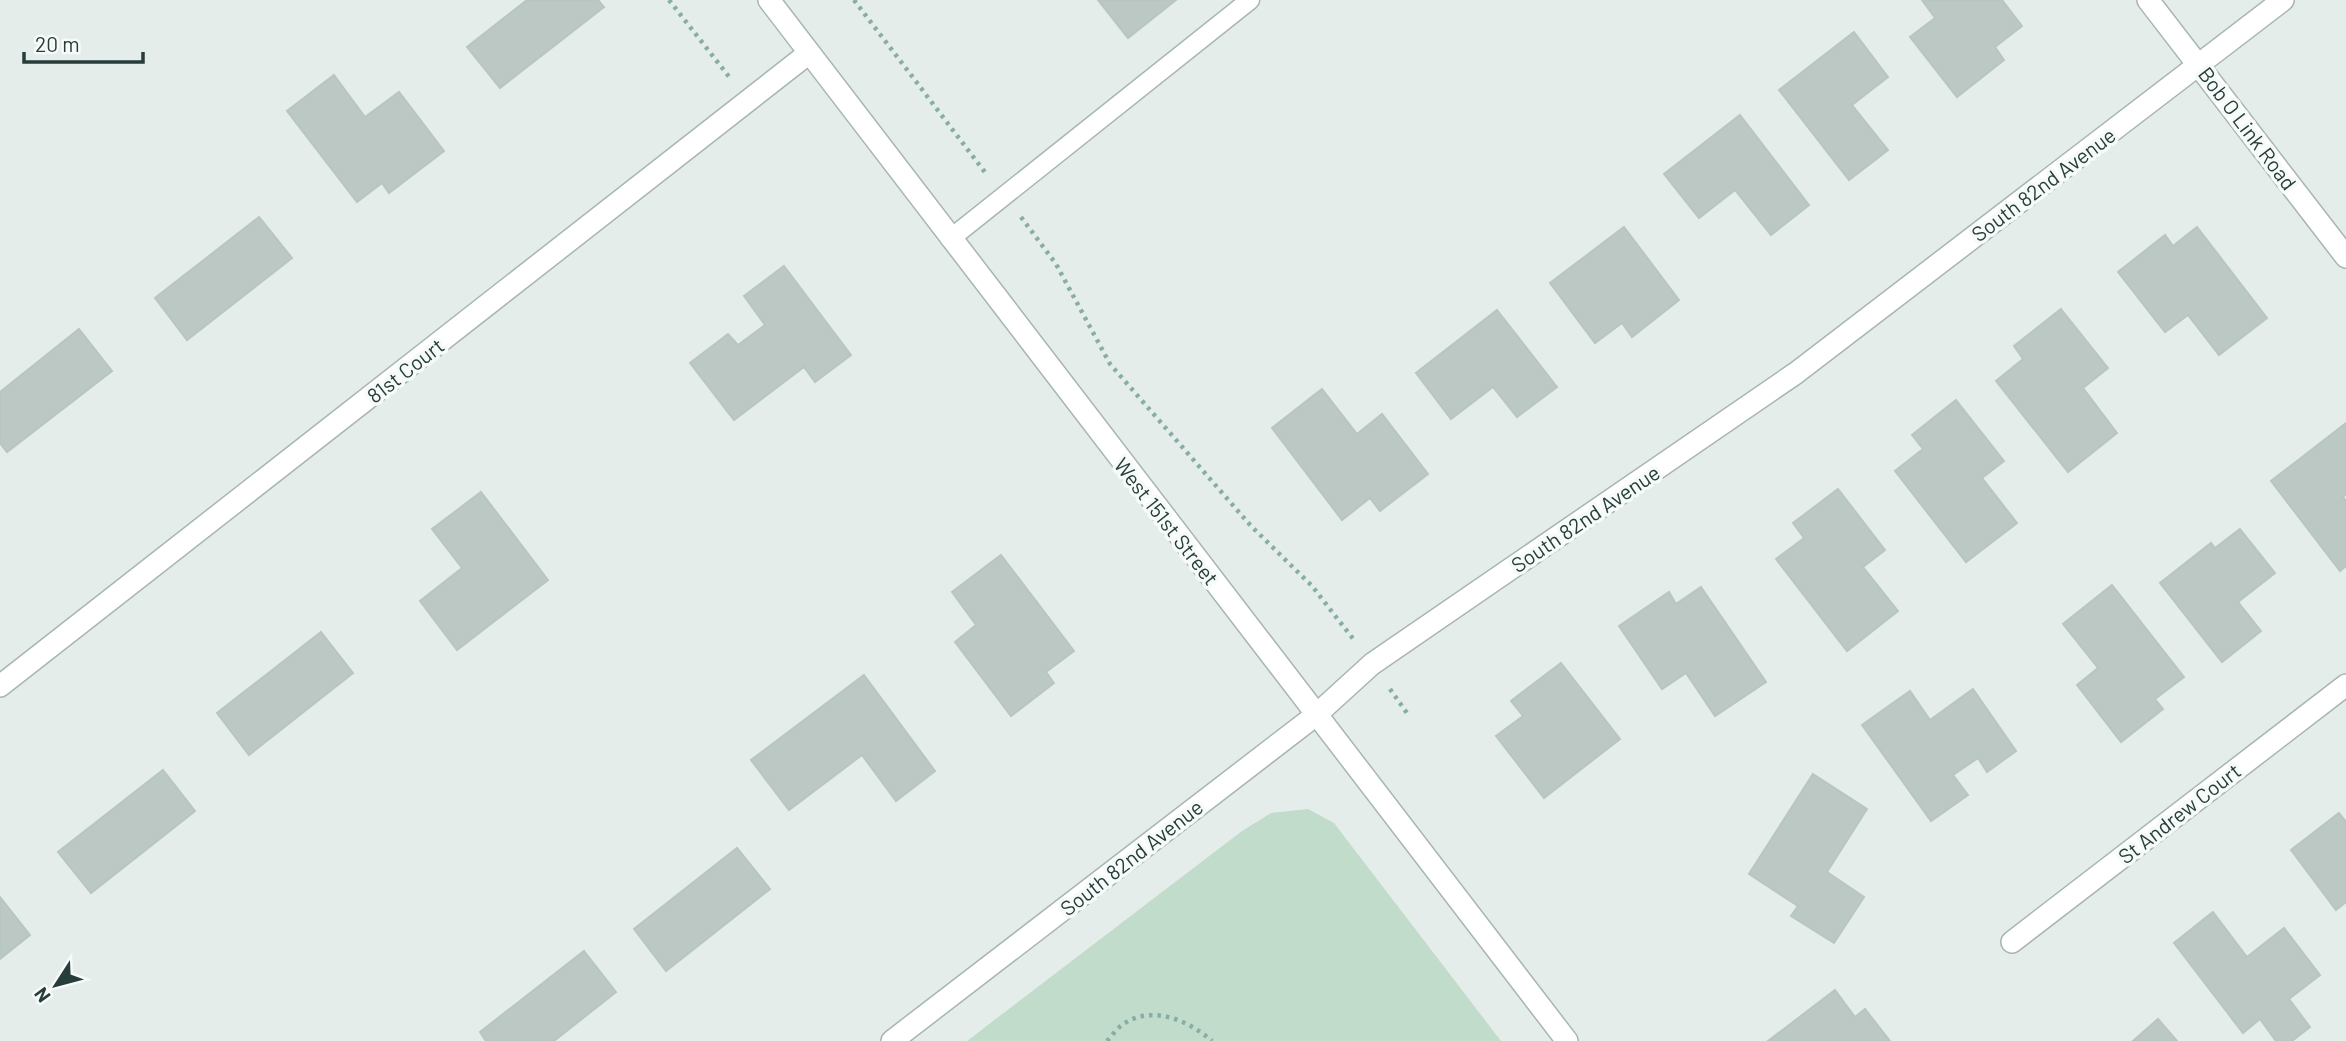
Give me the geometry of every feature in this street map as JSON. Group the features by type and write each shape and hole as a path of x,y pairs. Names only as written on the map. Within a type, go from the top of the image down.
{"street":[{"name":"West 151st Street","path":"769,0 1567,1041"},
{"name":"Bob O Link Road","path":"2148,0 2346,257"},
{"name":"South 82nd Avenue","path":"892,1041 1316,715 1372,664 1796,373 2283,0"},
{"name":"81st Court","path":"0,686 809,53"},
{"name":"St Andrew Court","path":"2012,942 2346,685"}],"lane":[{"path":"950,239 1250,0"}],"path":[{"path":"669,0 748,101"},
{"path":"855,0 1056,264 1110,363 1251,526 1312,586 1339,620"},
{"path":"1107,1041 1121,1025 1138,1016 1158,1014 1179,1020 1212,1041"}],"green space":[{"path":"1308,809 1334,823 1501,1041 967,1041 1242,831 1271,813"}],"building":[{"path":"527,0 598,0 604,7 500,88 467,47"},
{"path":"1098,0 1176,0 1128,38"},
{"path":"1922,0 2002,0 2022,26 1995,47 2004,60 1957,97 1910,37 1935,18"},
{"path":"1854,32 1888,77 1852,105 1888,150 1849,180 1779,90"},
{"path":"334,75 365,117 399,92 444,151 389,193 382,183 357,202 287,111"},
{"path":"1740,115 1809,205 1771,235 1735,190 1699,218 1664,174"},
{"path":"259,217 292,258 187,340 155,298"},
{"path":"1624,227 1679,300 1632,337 1622,323 1595,343 1550,283"},
{"path":"2197,227 2267,318 2219,355 2188,315 2165,332 2118,272 2165,235 2173,246"},
{"path":"784,266 851,355 815,382 804,367 734,420 690,363 728,334 738,345 765,325 744,296"},
{"path":"2061,309 2108,368 2083,388 2117,433 2068,472 1996,381 2023,359 2014,346"},
{"path":"1497,310 1557,387 1517,417 1493,387 1451,419 1416,373"},
{"path":"79,329 112,371 7,452 0,443 0,392"},
{"path":"1322,389 1357,434 1382,414 1428,474 1380,511 1370,498 1342,520 1272,428"},
{"path":"1956,400 2004,461 1982,478 2017,523 1966,562 1895,471 1923,449 1912,435"},
{"path":"2346,423 2346,494 2343,497 2346,501 2346,566 2340,571 2271,481"},
{"path":"1838,489 1885,550 1863,567 1898,611 1847,651 1776,559 1804,538 1793,523"},
{"path":"481,492 548,580 457,650 420,601 462,568 432,529"},
{"path":"2240,529 2275,573 2238,602 2261,631 2222,662 2160,583 2211,543 2215,548"},
{"path":"1001,555 1074,651 1046,672 1054,683 1011,716 955,642 976,625 952,592"},
{"path":"2112,585 2184,677 2155,699 2163,709 2121,742 2077,685 2098,668 2063,624"},
{"path":"1701,587 1766,682 1715,716 1686,673 1662,689 1619,626 1669,592 1676,604"},
{"path":"321,632 353,673 249,755 217,713"},
{"path":"1561,663 1620,739 1544,798 1496,736 1523,716 1511,701"},
{"path":"864,675 935,771 896,801 862,755 789,810 751,760"},
{"path":"1973,689 2016,751 1987,772 1978,758 1953,775 1968,795 1931,821 1862,725 1910,691 1930,720"},
{"path":"163,770 195,811 91,893 58,852"},
{"path":"1813,774 1867,809 1827,872 1864,897 1834,943 1791,916 1798,906 1749,874"},
{"path":"2339,813 2346,822 2346,902 2336,910 2291,850"},
{"path":"737,848 770,889 666,971 634,929"},
{"path":"0,897 30,935 0,959"},
{"path":"2213,912 2247,957 2284,928 2320,975 2289,999 2310,1027 2292,1041 2276,1041 2260,1019 2243,1033 2174,943"},
{"path":"584,951 616,992 554,1041 486,1041 480,1032"},
{"path":"1835,990 1855,1017 1865,1009 1890,1041 1768,1041"},
{"path":"2158,1019 2177,1041 2133,1041"}]}
